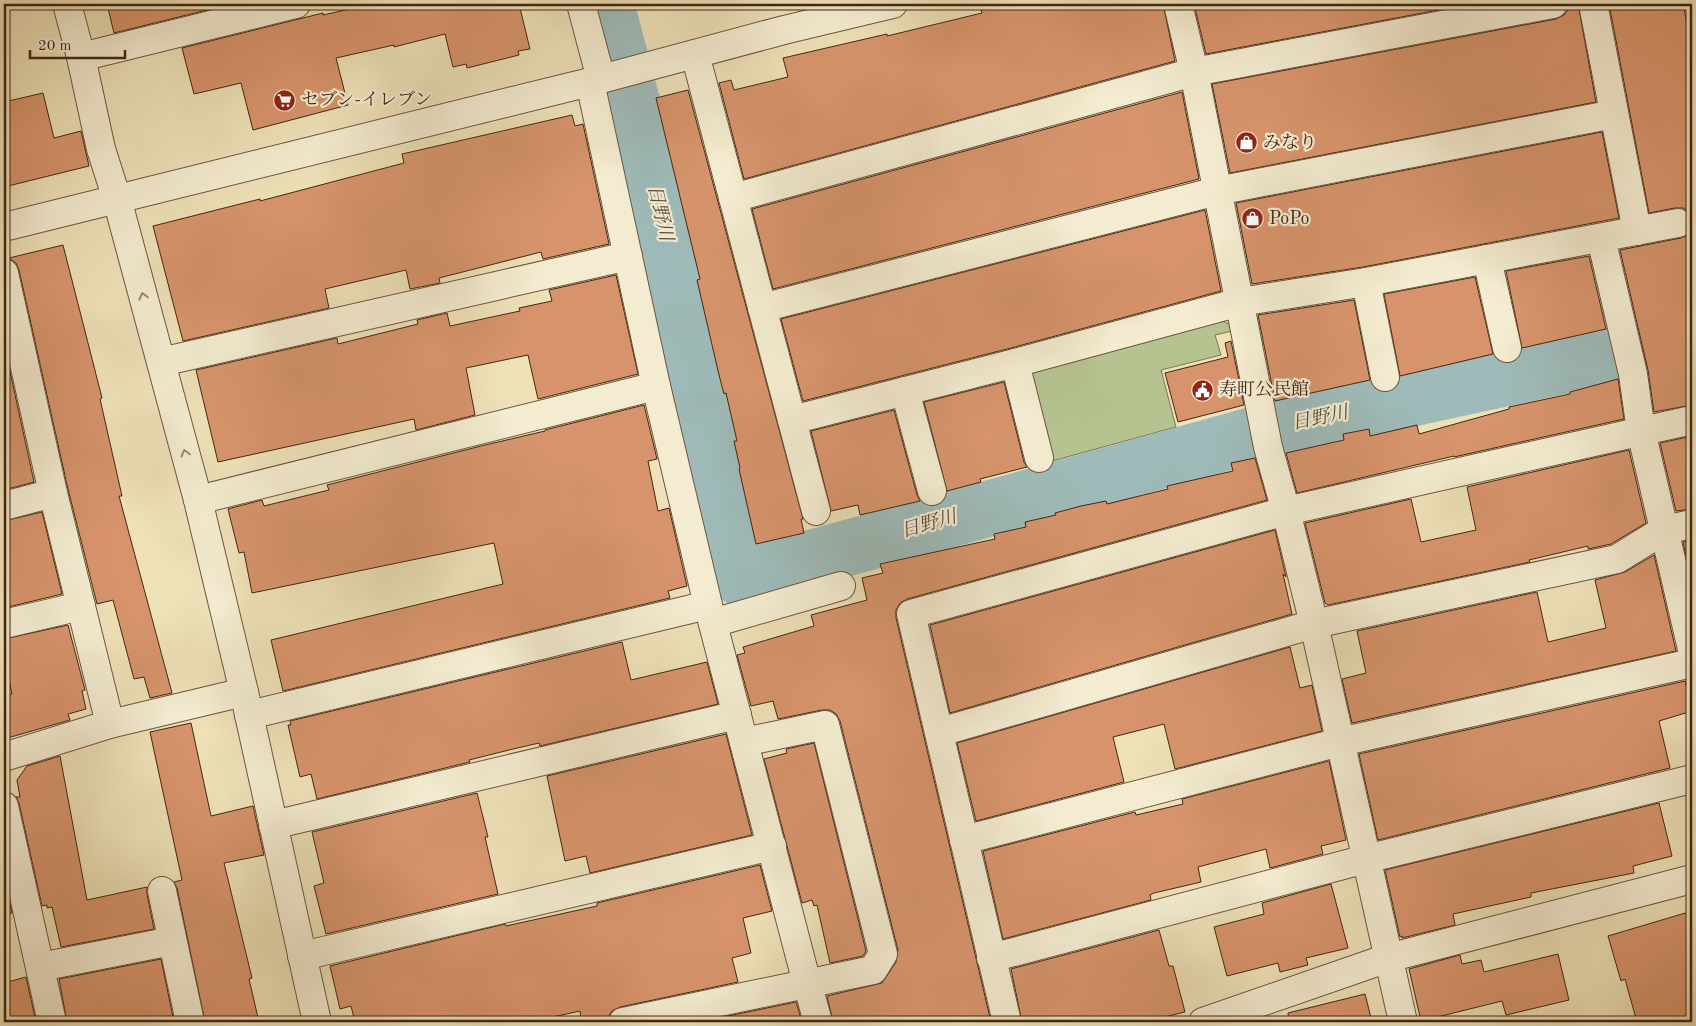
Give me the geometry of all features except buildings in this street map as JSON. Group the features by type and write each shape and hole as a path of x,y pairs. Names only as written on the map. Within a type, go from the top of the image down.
{"street":[{"path":"67,4 81,57 101,149 117,199 198,500 317,1022"},
{"path":"81,57 296,4"},
{"path":"581,4 628,256 656,386 711,614 818,1022"},
{"path":"4,227 893,4"},
{"path":"1178,4 1218,191 1260,411 1314,624 1403,1022"},
{"path":"733,198 1194,72 1553,4"},
{"path":"1593,4 1637,231"},
{"path":"695,54 816,511"},
{"path":"762,308 1218,191 1614,114"},
{"path":"792,420 1015,363 1240,302 1366,282 1678,223"},
{"path":"964,840 1692,648 1641,431 1633,374 1602,238"},
{"path":"161,362 628,256"},
{"path":"1486,259 1507,348"},
{"path":"4,273 14,371 53,493 110,724"},
{"path":"1366,282 1385,377"},
{"path":"1015,363 1039,458"},
{"path":"198,500 656,386"},
{"path":"905,391 932,492"},
{"path":"1007,1022 911,614 1286,511 1692,420"},
{"path":"4,506 53,493"},
{"path":"940,732 1314,624 1617,559 1664,530 1692,524"},
{"path":"4,757 110,724 246,704 711,614 841,586"},
{"path":"4,624 81,606"},
{"path":"273,825 737,715"},
{"path":"623,1022 873,970 883,954 825,725 744,742"},
{"path":"991,958 1366,859 1692,779"},
{"path":"4,806 52,1022"},
{"path":"302,956 772,846"},
{"path":"1203,1022 1269,1011 1388,958 1692,879"},
{"path":"162,891 190,1022"},
{"path":"40,967 172,941"}],"green space":[{"path":"1220,319 1230,325 1232,331 1215,335 1221,355 1161,370 1176,427 1052,461 1029,377 1034,370"}],"waterway":[{"name":"日野川","path":"606,4 641,136 740,578 1285,426 1692,338"}],"place":[{"name":"セブン-イレブン","path":"285,100"},
{"name":"みなり","path":"1247,143"},
{"name":"PoPo","path":"1253,219"},
{"name":"寿町公民館","path":"1203,390"}]}
